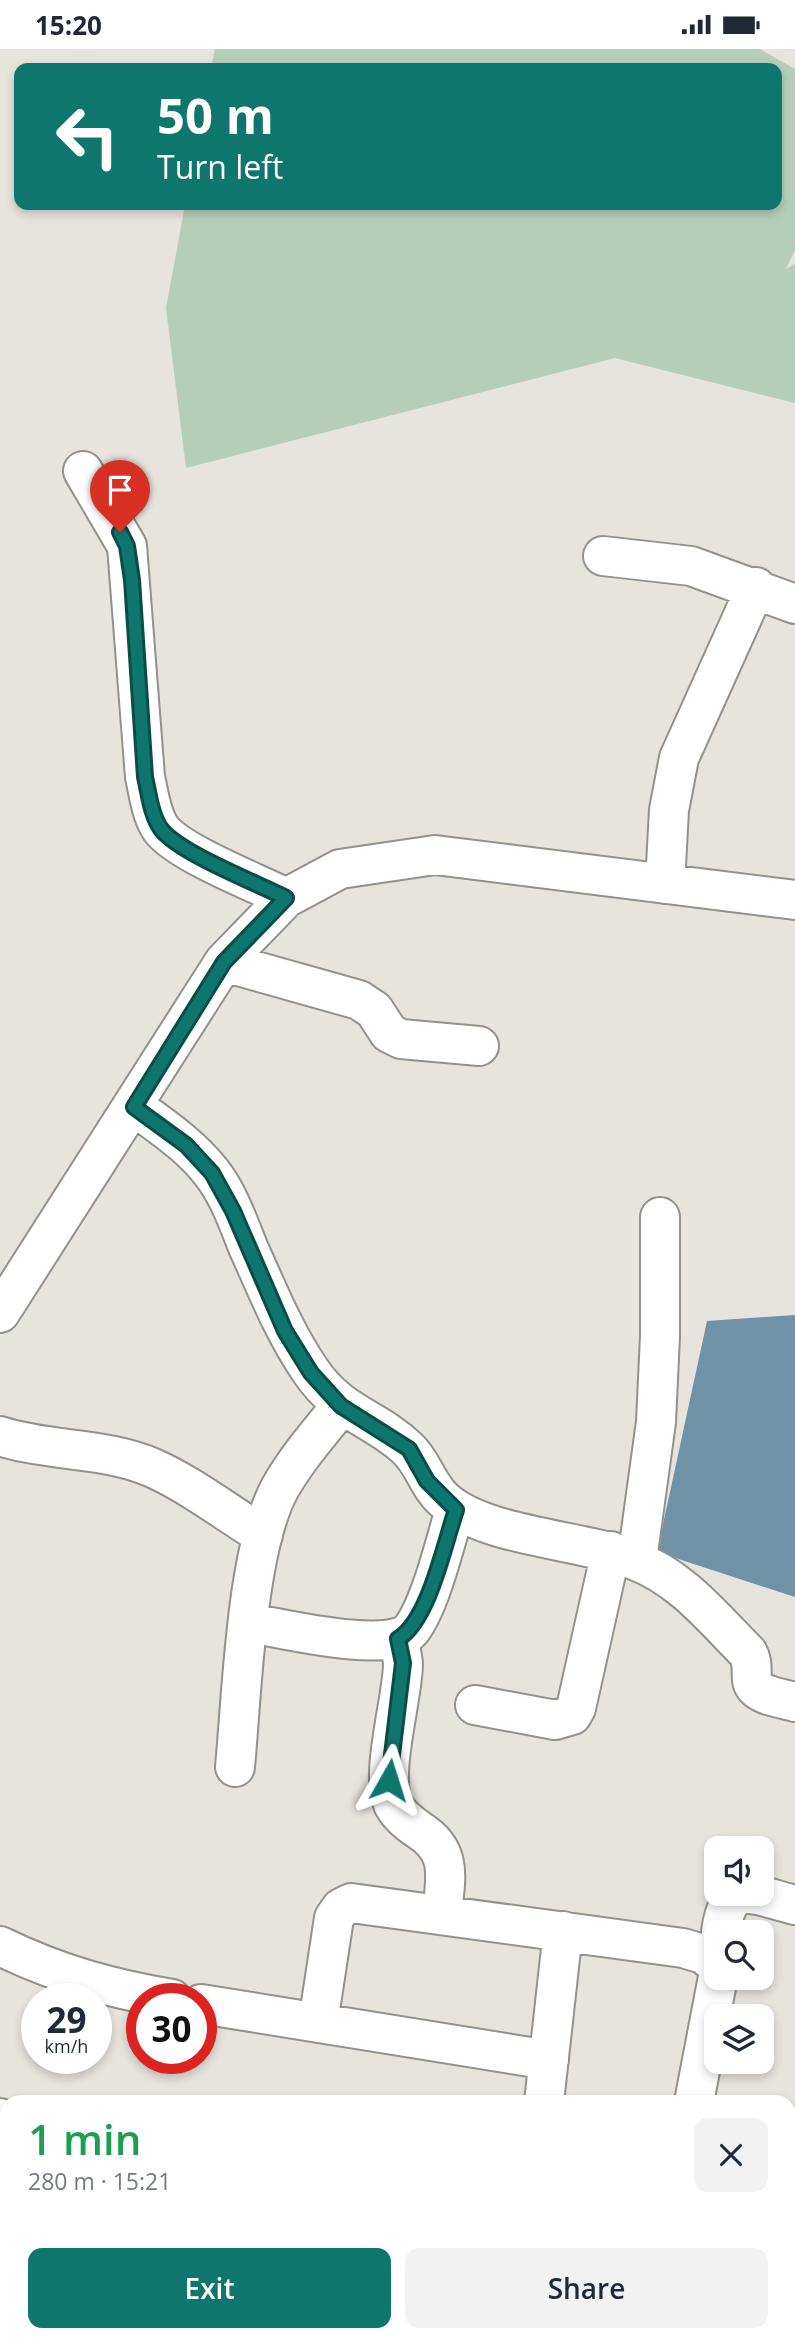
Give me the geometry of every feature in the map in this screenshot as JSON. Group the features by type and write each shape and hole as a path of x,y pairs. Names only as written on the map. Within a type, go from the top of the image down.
{"street":[{"path":"83,471 127,546 145,777 152,808 162,829 181,845 286,898"},
{"path":"603,556 691,566 756,587 795,604"},
{"path":"665,884 669,810 679,758 756,587"},
{"path":"0,1313 134,1107 224,962 286,898 340,870 435,855 795,900"},
{"path":"224,962 359,1000 374,1010 389,1034 401,1039 480,1046"},
{"path":"134,1107 186,1145 212,1173 233,1211 285,1331 311,1373 341,1406 409,1449 427,1481 456,1510 481,1522 624,1556 675,1580 748,1653 752,1661 754,1686 759,1691 795,1702"},
{"path":"475,1705 555,1720 572,1715 576,1708 624,1556 656,1422 660,1336 660,1217"},
{"path":"235,1767 250,1623 263,1535 280,1489 341,1406"},
{"path":"0,1436 31,1446 119,1457 153,1467 263,1535"},
{"path":"250,1623 343,1638 381,1642 398,1639 410,1632 421,1612 456,1510"},
{"path":"398,1639 403,1663 389,1780 393,1804 409,1823 435,1840 443,1853 446,1873 442,1915"},
{"path":"723,1920 724,1909 731,1898 743,1894 795,1905"},
{"path":"318,2024 334,1919 341,1908 351,1903 683,1948 704,1955"},
{"path":"545,2095 563,1931"},
{"path":"0,1946 46,1968 126,1991"},
{"path":"695,2095 716,1990"},
{"path":"217,2007 549,2060"}],"green space":[{"path":"215,49 760,49 795,69 795,250 786,269 795,264 795,403 615,358 186,468 166,308 184,210 782,210 782,63 212,63"}],"water":[{"path":"795,1315 795,1597 657,1552 707,1321"}],"route":[{"path":"120,532 127,546 132,580 145,777 152,808 162,829 181,845 286,898 224,962 134,1107 186,1145 212,1173 233,1211 285,1331 311,1373 341,1406 409,1449 427,1481 456,1510 421,1612 410,1632 398,1639 403,1663 389,1780"}]}
